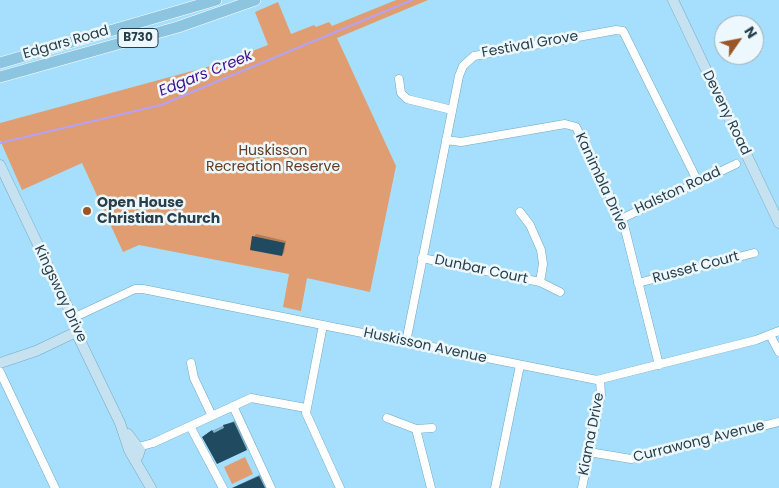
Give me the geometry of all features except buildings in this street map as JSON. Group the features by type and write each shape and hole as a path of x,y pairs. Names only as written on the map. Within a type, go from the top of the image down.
{"main road":[{"name":"Edgars Road","path":"0,63 216,0"},
{"name":"Edgars Road","path":"0,77 169,30 249,1"}],"street":[{"name":"Deveny Road","path":"673,0 779,223"},
{"name":"Festival Grove","path":"406,342 459,76 463,66 474,56 620,30 630,40 698,182"},
{"path":"399,78 401,93 407,99 452,110"},
{"name":"Kanimbla Drive","path":"446,140 461,142 565,124 574,126 581,134 621,219 660,364"},
{"name":"Halston Road","path":"621,219 736,164"},
{"name":"Kingsway Drive","path":"0,165 74,318 76,332 120,423 136,451 149,484"},
{"name":"Dunbar Court","path":"520,212 530,225 541,250 543,264 540,282"},
{"name":"Russet Court","path":"638,283 754,253"},
{"name":"Dunbar Court","path":"422,258 540,282 560,292"},
{"name":"Huskisson Avenue","path":"74,318 135,289 143,289 600,380 779,331"},
{"path":"323,325 306,408 310,422 340,488"},
{"path":"0,363 36,351 76,332"},
{"path":"770,335 779,352"},
{"path":"192,363 194,378 212,416"},
{"path":"495,488 520,365"},
{"path":"0,372 56,488"},
{"name":"Kiama Drive","path":"582,488 601,395 600,380"},
{"path":"136,451 233,406 255,398 306,408"},
{"path":"233,406 272,488"},
{"path":"387,418 398,424 416,429 432,428"},
{"name":"Currawong Avenue","path":"589,452 631,459 779,422"},
{"path":"190,426 223,488"},
{"path":"416,429 431,488"}],"green space":[{"name":"Huskisson Recreation Reserve","path":"396,0 428,0 337,38 396,166 370,292 307,278 301,311 283,307 289,274 139,245 123,252 82,163 22,190 0,140 0,123 218,64 268,45 255,12 278,2 291,34 314,25 316,27 329,22 332,26"},
{"path":"245,457 253,474 232,484 224,467"}],"waterway":[{"name":"Edgars Creek","path":"0,143 161,105 412,0"}],"place":[{"name":"Open House Christian Church","path":"87,211"}]}
